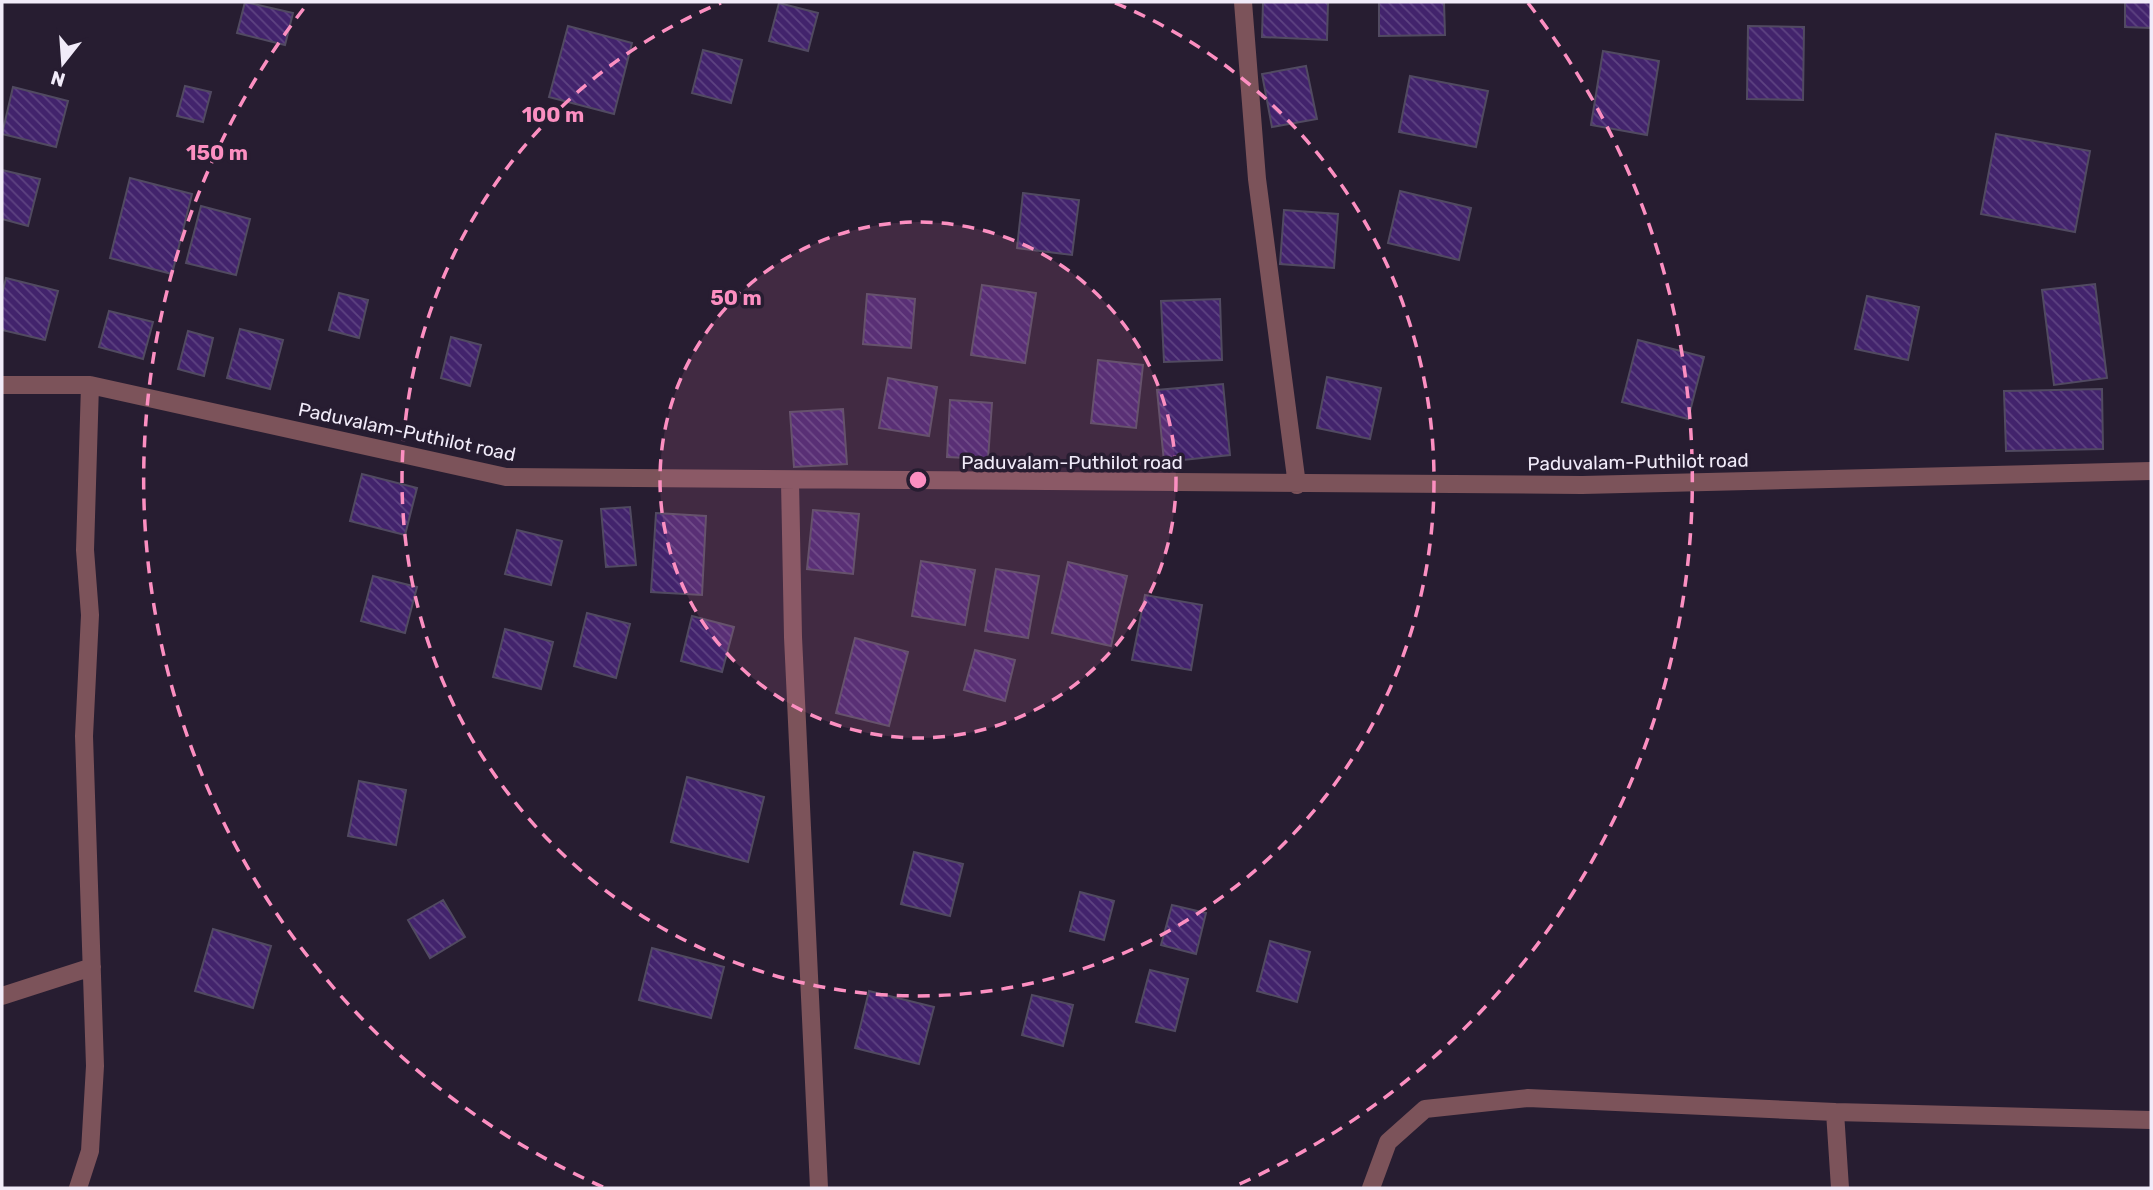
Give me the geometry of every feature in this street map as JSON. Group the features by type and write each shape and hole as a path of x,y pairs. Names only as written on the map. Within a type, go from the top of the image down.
{"street":[{"path":"1243,2 1256,179 1297,485"},
{"name":"Paduvalam-Puthilot road","path":"2,384 90,385 506,477 1297,485 1582,485 2151,471"},
{"path":"78,1188 90,1151 94,1066 84,736 90,614 85,550 90,385"},
{"path":"790,481 793,637 820,1188"},
{"path":"2,996 92,967"},
{"path":"1371,1188 1388,1142 1426,1110 1528,1098 1835,1112 2151,1120"},
{"path":"1835,1112 1840,1188"}],"building":[{"path":"245,2 293,13 285,45 237,33"},
{"path":"1263,2 1328,2 1327,40 1262,37"},
{"path":"1379,2 1444,2 1445,35 1379,36"},
{"path":"2125,2 2151,2 2151,28 2125,27"},
{"path":"779,3 818,13 808,51 769,41"},
{"path":"568,26 632,43 614,114 549,97"},
{"path":"1748,26 1804,27 1803,100 1747,99"},
{"path":"703,50 742,60 731,103 692,93"},
{"path":"1603,51 1659,61 1647,135 1591,125"},
{"path":"1306,66 1317,119 1272,127 1262,74"},
{"path":"1410,76 1488,91 1476,147 1399,132"},
{"path":"185,86 211,92 203,122 177,116"},
{"path":"13,87 68,101 56,147 2,134"},
{"path":"1996,134 2090,151 2075,232 1981,214"},
{"path":"2,170 40,179 28,226 2,219"},
{"path":"130,178 192,194 172,274 110,258"},
{"path":"1400,191 1471,208 1459,260 1388,243"},
{"path":"1023,193 1079,200 1072,255 1017,248"},
{"path":"201,206 250,219 236,275 186,263"},
{"path":"1284,210 1338,214 1334,268 1280,264"},
{"path":"6,278 58,291 45,340 2,330 2,294"},
{"path":"2095,284 2107,378 2054,385 2042,290"},
{"path":"982,285 1036,293 1025,363 971,355"},
{"path":"339,293 368,300 359,338 329,330"},
{"path":"867,294 915,299 911,348 863,344"},
{"path":"1867,296 1919,307 1908,360 1855,349"},
{"path":"1220,299 1222,360 1164,362 1161,301"},
{"path":"109,311 153,322 143,359 99,347"},
{"path":"240,329 283,340 270,389 227,378"},
{"path":"188,331 213,338 204,376 178,369"},
{"path":"451,337 481,345 470,386 441,378"},
{"path":"1638,340 1704,357 1688,419 1622,402"},
{"path":"1098,360 1143,365 1136,428 1091,423"},
{"path":"1327,377 1381,388 1370,439 1317,428"},
{"path":"888,378 937,387 929,436 879,428"},
{"path":"1223,384 1230,455 1164,462 1157,390"},
{"path":"2102,389 2103,449 2006,451 2004,391"},
{"path":"950,400 992,403 988,459 947,457"},
{"path":"843,409 847,464 794,467 790,412"},
{"path":"362,474 417,488 405,535 350,521"},
{"path":"630,507 636,565 606,567 601,509"},
{"path":"813,510 859,514 853,574 807,569"},
{"path":"656,513 706,516 702,595 651,592"},
{"path":"517,530 562,541 551,585 505,574"},
{"path":"921,561 975,570 965,625 912,616"},
{"path":"1068,562 1127,576 1111,646 1052,633"},
{"path":"996,569 1039,576 1028,638 985,631"},
{"path":"373,576 417,587 405,633 361,621"},
{"path":"1145,595 1202,605 1191,670 1132,660"},
{"path":"587,613 630,624 616,678 574,666"},
{"path":"692,616 734,627 722,672 681,661"},
{"path":"505,629 553,642 541,689 493,677"},
{"path":"855,638 908,652 889,726 836,713"},
{"path":"975,650 1015,660 1005,701 964,690"},
{"path":"687,777 764,797 748,862 671,842"},
{"path":"359,781 406,790 396,845 348,836"},
{"path":"914,852 963,864 950,916 901,904"},
{"path":"1080,892 1114,901 1104,940 1070,931"},
{"path":"443,900 465,937 430,958 408,920"},
{"path":"1172,905 1206,913 1196,954 1161,945"},
{"path":"213,929 271,946 253,1008 195,991"},
{"path":"1270,941 1310,952 1297,1002 1257,991"},
{"path":"652,948 724,967 711,1018 639,1000"},
{"path":"1150,970 1188,979 1175,1031 1136,1022"},
{"path":"869,991 934,1007 919,1064 855,1048"},
{"path":"1032,995 1073,1005 1063,1046 1022,1035"}]}
